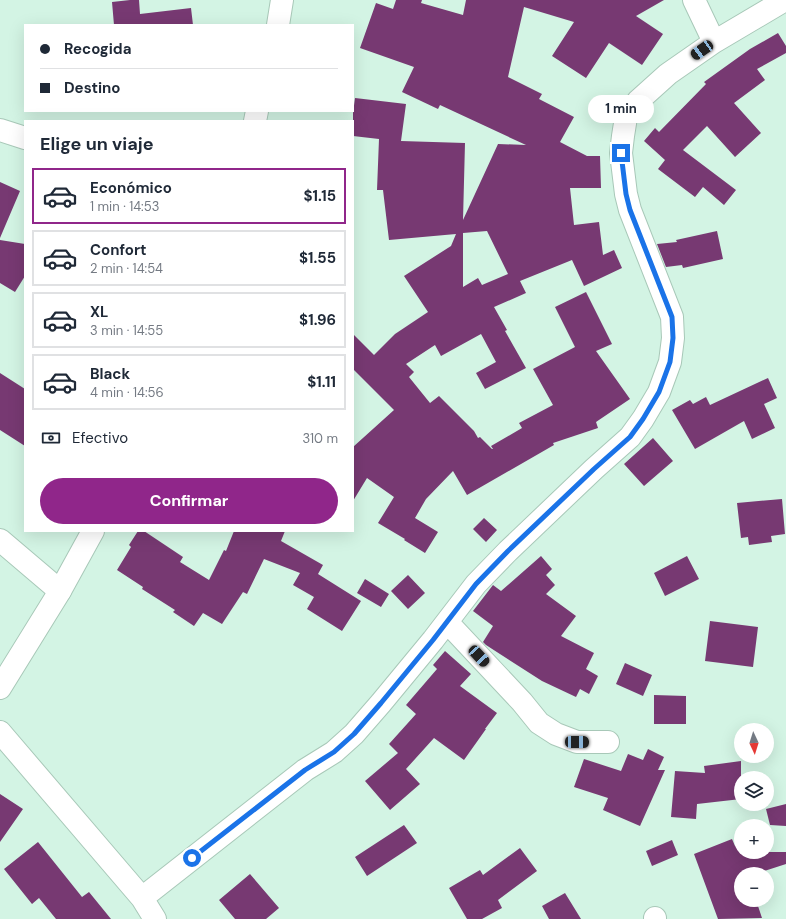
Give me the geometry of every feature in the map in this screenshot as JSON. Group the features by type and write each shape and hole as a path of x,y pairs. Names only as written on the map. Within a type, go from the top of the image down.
{"street":[{"path":"278,24 282,0"},
{"path":"694,0 714,42"},
{"path":"142,898 305,770 334,752 354,734 447,622 476,584 508,551 630,437 643,419 659,392 670,362 673,338 672,317 630,210 626,194 621,153 626,117 638,101 668,74 714,42 785,0"},
{"path":"0,130 24,138"},
{"path":"0,688 60,591 92,532"},
{"path":"0,540 60,591"},
{"path":"447,622 522,702 539,723 556,734 577,742 608,742"},
{"path":"0,732 142,898 155,919"}],"building":[{"path":"139,0 140,14 191,8 193,24 114,24 112,2"},
{"path":"396,0 422,0 421,3 463,15 466,0 664,0 636,16 663,34 642,65 609,43 586,78 552,56 574,22 524,7 508,77 542,94 539,99 574,117 560,142 587,156 600,156 601,188 570,188 574,225 599,222 603,255 614,250 622,268 584,286 572,260 520,281 526,293 494,307 507,330 505,331 526,368 485,389 476,373 496,362 481,334 441,356 435,345 406,364 414,372 409,377 430,403 439,396 474,431 478,438 480,437 493,449 491,446 522,428 519,423 553,405 533,369 575,347 555,307 586,292 612,344 596,351 630,399 596,422 598,428 553,443 554,445 467,495 453,471 426,499 415,518 438,532 425,553 378,523 394,497 367,478 354,499 354,446 394,410 354,370 354,335 374,355 395,334 428,312 404,276 451,246 456,234 389,240 383,190 377,190 379,139 354,136 353,113 355,98 406,104 401,141 465,143 463,220 498,144 526,145 440,105 438,109 402,92 414,67 360,48 376,3 393,9","holes":["487,231 508,274 482,285 478,278 463,287 463,233"]},
{"path":"778,33 786,46 786,53 757,69 765,80 734,103 761,133 735,157 707,126 683,150 736,190 724,205 703,187 695,197 658,169 665,160 644,141 655,128 659,132 706,84 704,82 750,49"},
{"path":"0,182 20,191 0,238"},
{"path":"717,231 723,259 683,268 682,265 666,267 657,244 677,242 676,240"},
{"path":"0,240 24,244 24,278 15,292 0,283"},
{"path":"0,373 24,388 24,445 0,430"},
{"path":"768,378 777,398 764,404 775,428 752,439 744,421 695,449 672,410 690,400 693,404 706,397 710,405"},
{"path":"653,438 673,461 644,486 624,464"},
{"path":"782,499 785,534 771,536 772,542 749,545 748,537 741,538 737,503"},
{"path":"484,518 497,530 486,542 473,529"},
{"path":"137,532 146,532 183,557 180,562 209,580 224,550 226,551 234,532 285,532 281,541 323,565 318,574 361,601 342,631 307,609 314,597 293,585 300,573 264,559 247,594 243,592 222,624 203,613 194,626 173,612 175,610 142,589 143,587 117,570 131,547 129,545"},
{"path":"541,556 552,569 546,575 555,585 546,594 576,616 561,636 594,653 586,669 598,676 589,694 580,689 576,697 542,681 483,642 493,626 473,611 493,585 501,591"},
{"path":"687,556 699,579 665,596 654,573"},
{"path":"408,575 425,593 408,609 391,591"},
{"path":"365,579 389,594 381,607 357,593"},
{"path":"710,621 758,627 753,667 705,661"},
{"path":"445,651 471,674 460,686 497,713 464,760 434,738 406,769 420,784 390,810 365,781 398,753 389,744 416,714 406,705 437,669 433,665"},
{"path":"625,663 652,675 643,696 616,684"},
{"path":"654,695 686,696 686,724 654,724"},
{"path":"648,749 664,757 658,770 665,770 640,826 603,810 608,798 574,787 584,759 621,771 628,754 643,760"},
{"path":"734,762 741,763 741,771 734,771 734,800 697,804 696,819 671,817 675,771 705,773 704,766"},
{"path":"0,794 23,809 0,842"},
{"path":"786,804 786,826 774,825 774,819 768,819 766,811 774,811 774,807"},
{"path":"404,825 417,843 367,876 355,857"},
{"path":"732,839 734,844 734,859 774,859 774,852 786,852 786,864 774,868 734,867 734,907 758,907 762,918 718,919 694,854"},
{"path":"672,840 678,855 652,866 646,851"},
{"path":"38,842 82,897 89,892 111,919 56,919 39,898 32,904 4,869"},
{"path":"520,848 537,871 498,900 502,908 482,919 467,919 449,888 480,870 483,875"},
{"path":"250,874 279,908 266,919 235,919 219,900"},
{"path":"565,893 581,919 549,919 542,906"}],"route":[{"path":"192,858 305,770 334,752 354,734 433,640 476,584 508,551 630,437 643,419 659,392 670,362 673,338 672,317 630,210 626,194 621,153"}]}
